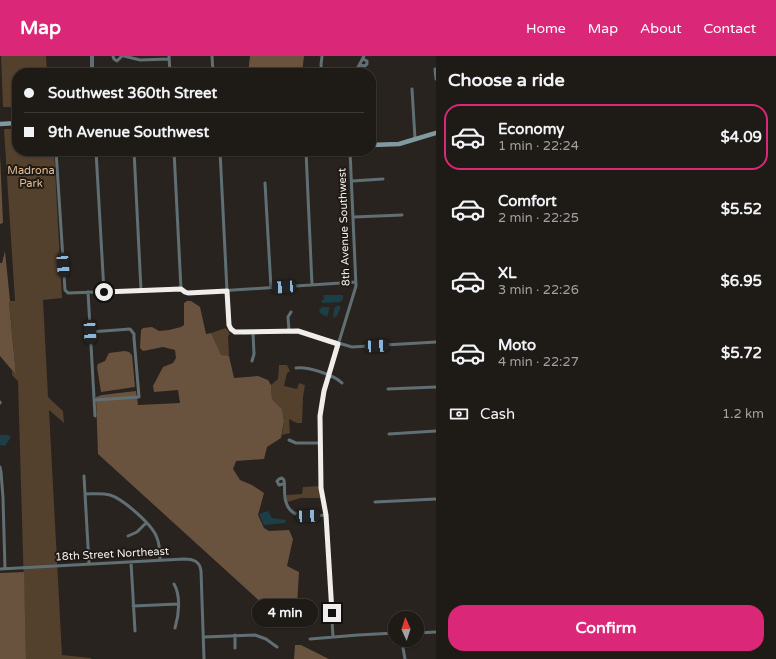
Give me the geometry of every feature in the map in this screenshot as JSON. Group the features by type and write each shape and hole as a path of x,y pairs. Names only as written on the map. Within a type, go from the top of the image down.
{"main road":[{"path":"0,124 12,123"},
{"path":"376,145 399,144 436,133"}],"street":[{"path":"92,56 92,68"},
{"path":"113,56 117,61 123,56 140,60 169,57 170,68"},
{"path":"212,56 213,68"},
{"path":"322,56 322,68"},
{"path":"358,68 364,58 367,61 365,66 360,65"},
{"path":"435,69 436,79"},
{"path":"412,89 415,140"},
{"path":"56,156 64,290 66,292 181,289 188,293 356,282"},
{"path":"96,156 104,292"},
{"path":"134,156 141,290"},
{"path":"174,156 181,289"},
{"path":"220,156 229,325 233,331 239,333 289,331 302,332 338,344 357,347 436,342"},
{"path":"306,156 312,285"},
{"name":"8th Avenue Southwest","path":"333,637 326,515 322,494 320,443 321,408 328,375 352,302 356,282 350,156"},
{"path":"352,181 383,179"},
{"path":"265,183 271,288"},
{"path":"354,218 402,215"},
{"path":"88,292 95,416"},
{"path":"289,331 288,317 291,312"},
{"path":"90,332 130,329 134,334 138,397 95,400"},
{"path":"252,361 254,354 253,333"},
{"path":"296,368 304,368 328,375 342,383"},
{"path":"388,389 436,388"},
{"path":"390,434 436,431"},
{"path":"290,440 296,443 320,443"},
{"path":"0,467 5,569"},
{"path":"84,476 89,564"},
{"path":"284,484 286,503 293,513 304,516 326,515"},
{"path":"85,494 101,493 117,498 125,503 151,527 157,536 160,560"},
{"path":"375,502 436,499"},
{"path":"128,536 137,532 146,522"},
{"name":"18th Street Northeast","path":"0,569 189,559 197,562 202,571 204,637"},
{"path":"131,562 135,631"},
{"path":"174,584 177,591 178,604 175,628"},
{"path":"134,606 178,604"},
{"path":"424,633 436,632"},
{"path":"310,639 388,633"},
{"path":"235,635 235,648"},
{"path":"204,659 204,637 258,635 277,647"},
{"path":"403,647 404,659"}],"green space":[{"path":"1,56 46,56 47,68 12,68 12,107 3,107"},
{"name":"Madrona Park","path":"12,129 12,156 54,156 62,298 43,300 48,397 63,411 64,423 49,410 62,655 91,659 26,659 18,381 12,375 12,371 16,375 9,301 15,301 4,130"},
{"path":"226,328 230,334 228,336 229,356 221,356 211,333"},
{"path":"279,365 287,365 290,371 287,373 284,386 297,389 299,383 305,385 302,423 297,423 289,419 290,433 282,435 284,421 282,409 272,399 271,385 278,379"},
{"path":"319,486 320,498 301,498 287,502 286,495 302,494 303,487"}],"shaded area":[{"path":"250,56 304,56 303,68 249,68"},
{"path":"0,155 3,223 0,224"},
{"path":"5,251 16,375 0,356 0,263 2,263"},
{"path":"191,301 200,307 206,334 211,333 221,355 229,356 234,378 258,376 268,380 271,385 272,399 282,409 284,421 281,438 267,447 264,459 236,461 233,469 240,480 252,485 264,493 258,515 264,528 269,531 289,530 293,539 287,566 299,572 297,606 295,610 280,609 275,615 98,454 96,397 136,391 138,405 180,403 178,390 154,392 153,386 163,367 173,363 176,358 175,350 163,347 143,351 140,348 141,330 143,328 152,327 159,331 181,327 184,325 184,303"},
{"path":"125,351 132,355 135,387 101,392 97,367 98,364 105,361 109,353"},
{"path":"24,572 26,659 0,659 0,573"},
{"path":"295,645 301,645 329,659 294,659"}],"water":[{"path":"323,295 343,295 343,299 340,302 323,303 321,301 324,299"},
{"path":"336,306 340,306 340,309 337,316 333,318 334,309"},
{"path":"322,307 330,307 327,317 320,313 319,310"},
{"path":"0,435 8,435 11,437 5,446 0,445"},
{"path":"268,511 272,518 286,520 285,523 264,525 259,514"}],"route":[{"path":"104,292 181,289 182,291 188,293 227,291 229,325 235,332 253,333 298,331 338,344 322,396 320,416 321,488 326,510 332,613"}]}
